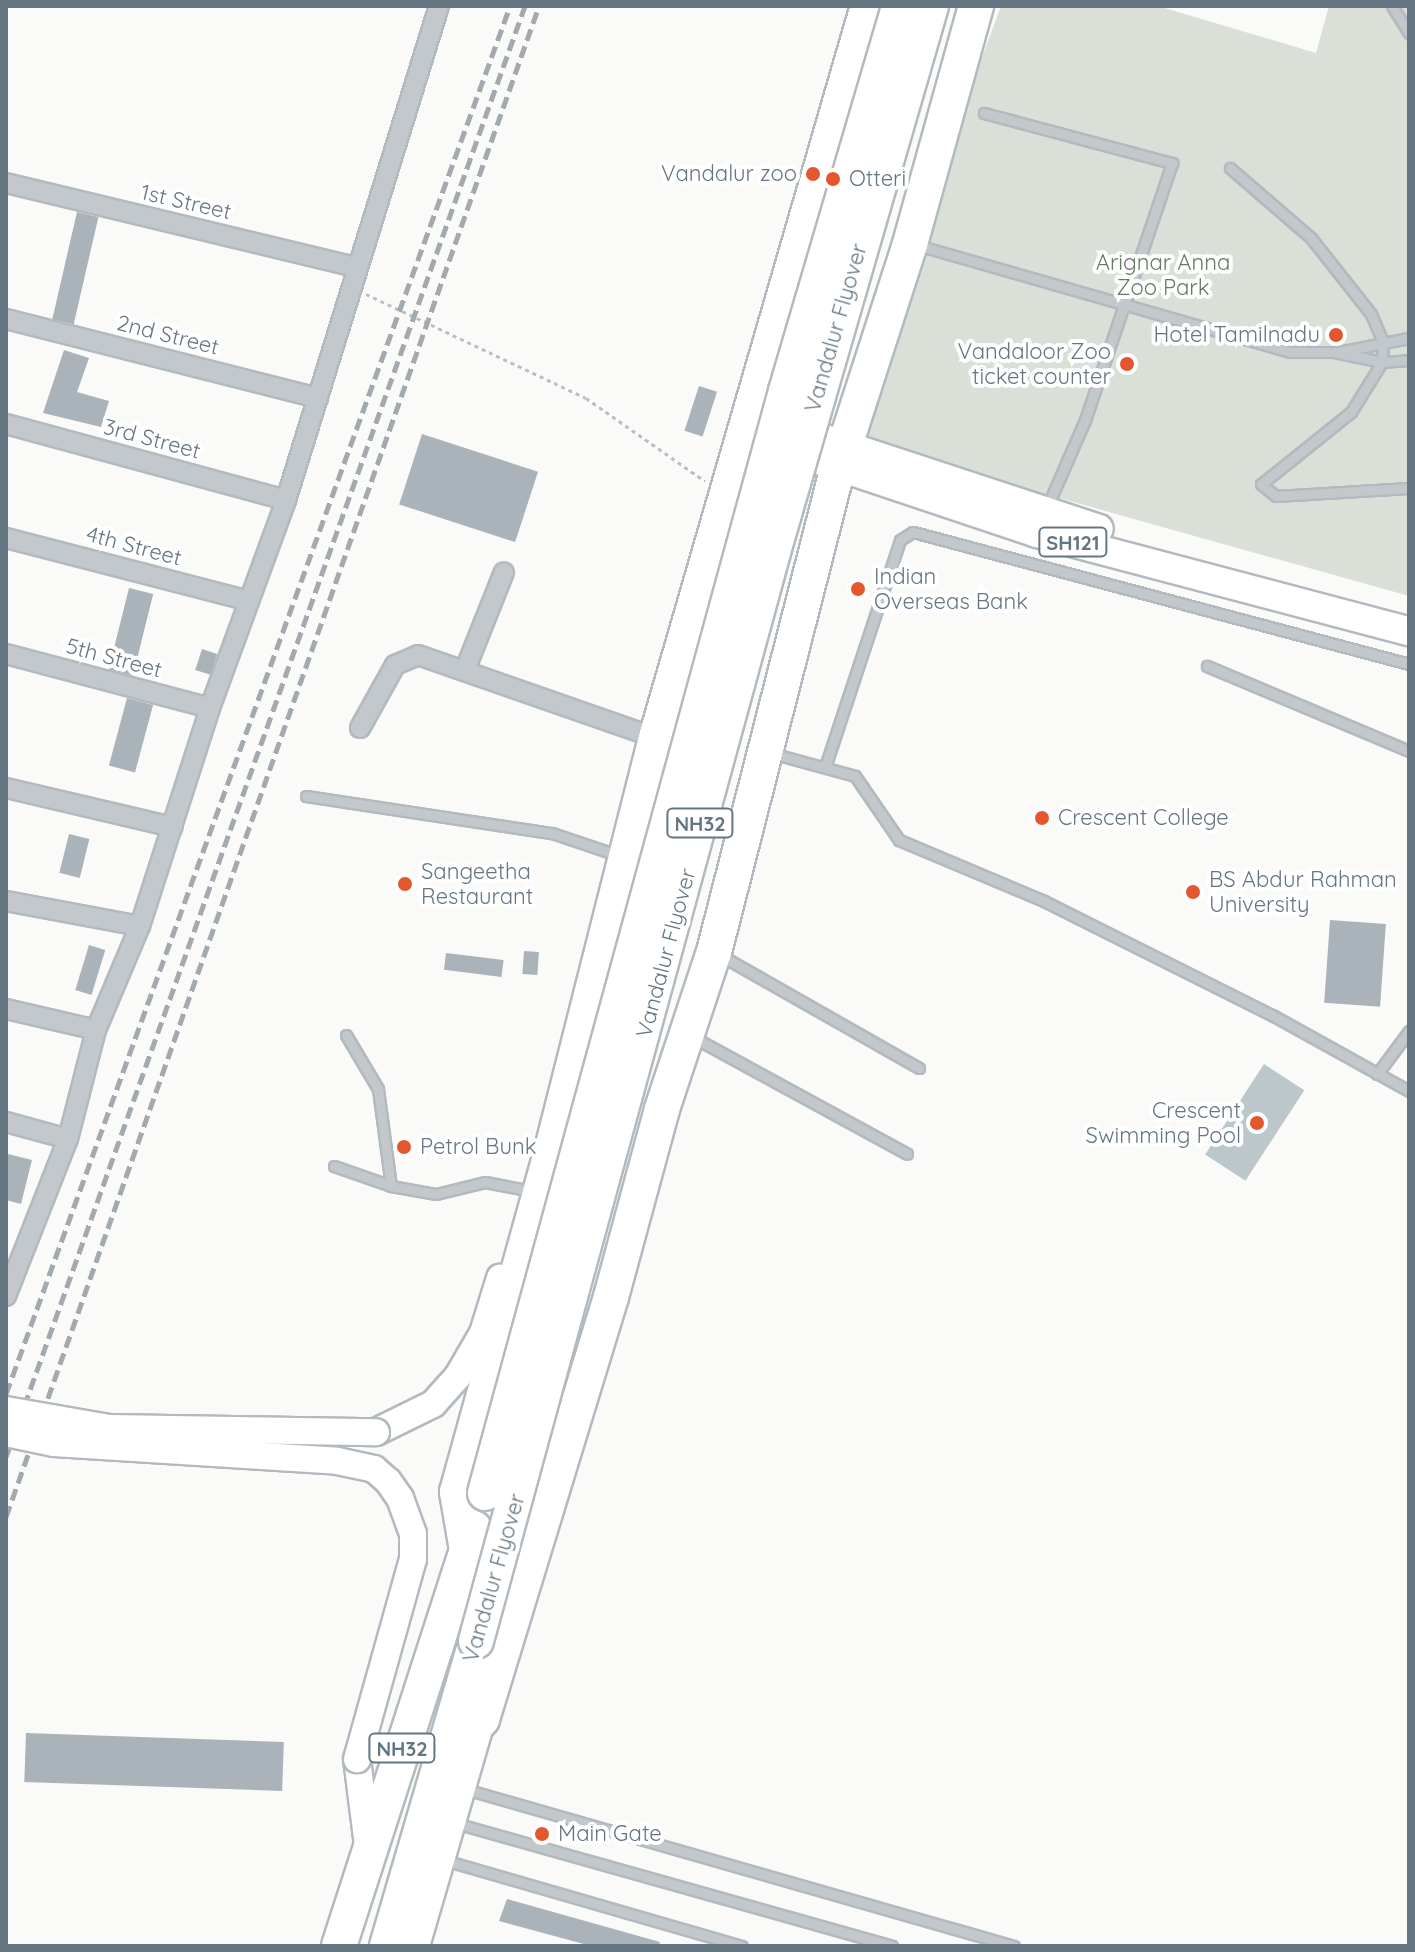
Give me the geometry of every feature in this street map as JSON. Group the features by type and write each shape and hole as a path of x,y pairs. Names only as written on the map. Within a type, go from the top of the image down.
{"highway":[{"path":"467,1550 457,1492 563,1102 656,738 744,423 868,6"},
{"name":"Vandalur Flyover","path":"467,1550 786,391 899,6"},
{"name":"Vandalur Flyover","path":"443,1763 773,552 931,6"},
{"path":"443,1763 482,1719 611,1297 662,1109 714,952 763,752 842,457 910,244 973,12"},
{"name":"NH32","path":"339,1946 467,1550"},
{"name":"NH32","path":"387,1946 443,1763"}],"main road":[{"name":"SH121","path":"744,423 842,457 1037,533 1409,631"},
{"name":"SH121","path":"842,457 1409,614"}],"street":[{"path":"6,1296 68,1139 96,1030 140,926 210,708 286,500 354,272 439,6"},
{"name":"1st Street","path":"6,183 354,272"},
{"name":"2nd Street","path":"6,319 318,398"},
{"name":"3rd Street","path":"6,424 286,500"},
{"name":"4th Street","path":"6,538 249,601"},
{"path":"465,670 504,572"},
{"name":"5th Street","path":"6,654 210,708"},
{"path":"360,728 403,658 418,655 656,738"},
{"path":"6,788 172,827"},
{"path":"6,901 140,926"},
{"path":"6,1009 96,1030"},
{"path":"6,1410 109,1428 326,1434 376,1432 403,1423 433,1404 458,1376 483,1333 527,1190 563,1102"},
{"path":"6,1122 68,1139"},
{"path":"6,1433 54,1443 337,1461 374,1469 388,1481 400,1498 413,1534 413,1559 357,1759 368,1849"},
{"path":"416,1946 465,1789 482,1719"}],"lane":[{"path":"1392,6 1409,33"},
{"path":"984,113 1172,163 1124,305 1045,514"},
{"path":"1230,168 1311,238 1371,314 1383,342 1382,362 1351,412 1261,484 1276,496 1409,488"},
{"path":"910,244 1290,352 1334,352 1409,338"},
{"path":"1334,352 1382,362 1409,360"},
{"path":"825,767 897,548 913,532 1409,664"},
{"path":"1207,666 1409,751"},
{"path":"763,752 855,776 899,840 1044,901 1409,1091"},
{"path":"306,796 552,833 624,858"},
{"path":"714,952 919,1068"},
{"path":"1377,1074 1409,1031"},
{"path":"346,1035 378,1089 391,1186"},
{"path":"688,1035 907,1154"},
{"path":"334,1166 391,1186 449,1194 485,1182 527,1190"},
{"path":"465,1789 1014,1946"},
{"path":"455,1823 892,1946"},
{"path":"444,1860 742,1946"}],"path":[{"path":"354,272 374,300 586,398 725,494"}],"green space":[{"name":"Arignar Anna Zoo Park","path":"1001,6 1158,6 1316,53 1329,6 1409,6 1409,596 841,437"}],"shaded area":[{"name":"Crescent Swimming Pool","path":"1264,1064 1304,1090 1245,1181 1205,1155"}],"building":[{"path":"77,212 98,217 74,324 52,319"},
{"path":"64,350 89,358 77,392 109,401 101,427 43,413"},
{"path":"699,386 717,392 703,437 684,431"},
{"path":"422,434 538,472 515,542 399,504"},
{"path":"129,588 153,594 133,676 109,670"},
{"path":"202,649 217,654 210,675 195,670"},
{"path":"127,698 153,705 135,773 109,766"},
{"path":"69,834 89,839 80,878 59,873"},
{"path":"1330,920 1386,924 1380,1007 1324,1003"},
{"path":"89,945 105,950 92,995 75,990"},
{"path":"524,951 539,952 537,975 522,974"},
{"path":"446,953 504,960 501,977 444,970"},
{"path":"8,1154 32,1160 21,1204 6,1200"},
{"path":"26,1733 284,1742 282,1791 24,1782"},
{"path":"507,1899 660,1942 659,1946 591,1946 499,1921"}],"railway":[{"path":"6,1394 510,6"},
{"path":"6,1457 525,6"},
{"path":"6,1517 539,6"}],"place":[{"name":"Vandalur zoo","path":"813,174"},
{"name":"Otteri","path":"833,179"},
{"name":"Hotel Tamilnadu","path":"1336,335"},
{"name":"Vandaloor Zoo ticket counter","path":"1127,364"},
{"name":"Indian Overseas Bank","path":"858,589"},
{"name":"Crescent College","path":"1042,818"},
{"name":"Sangeetha Restaurant","path":"405,884"},
{"name":"BS Abdur Rahman University","path":"1193,892"},
{"name":"Crescent Swimming Pool","path":"1257,1123"},
{"name":"Petrol Bunk","path":"404,1147"},
{"name":"Main Gate","path":"542,1834"}]}
